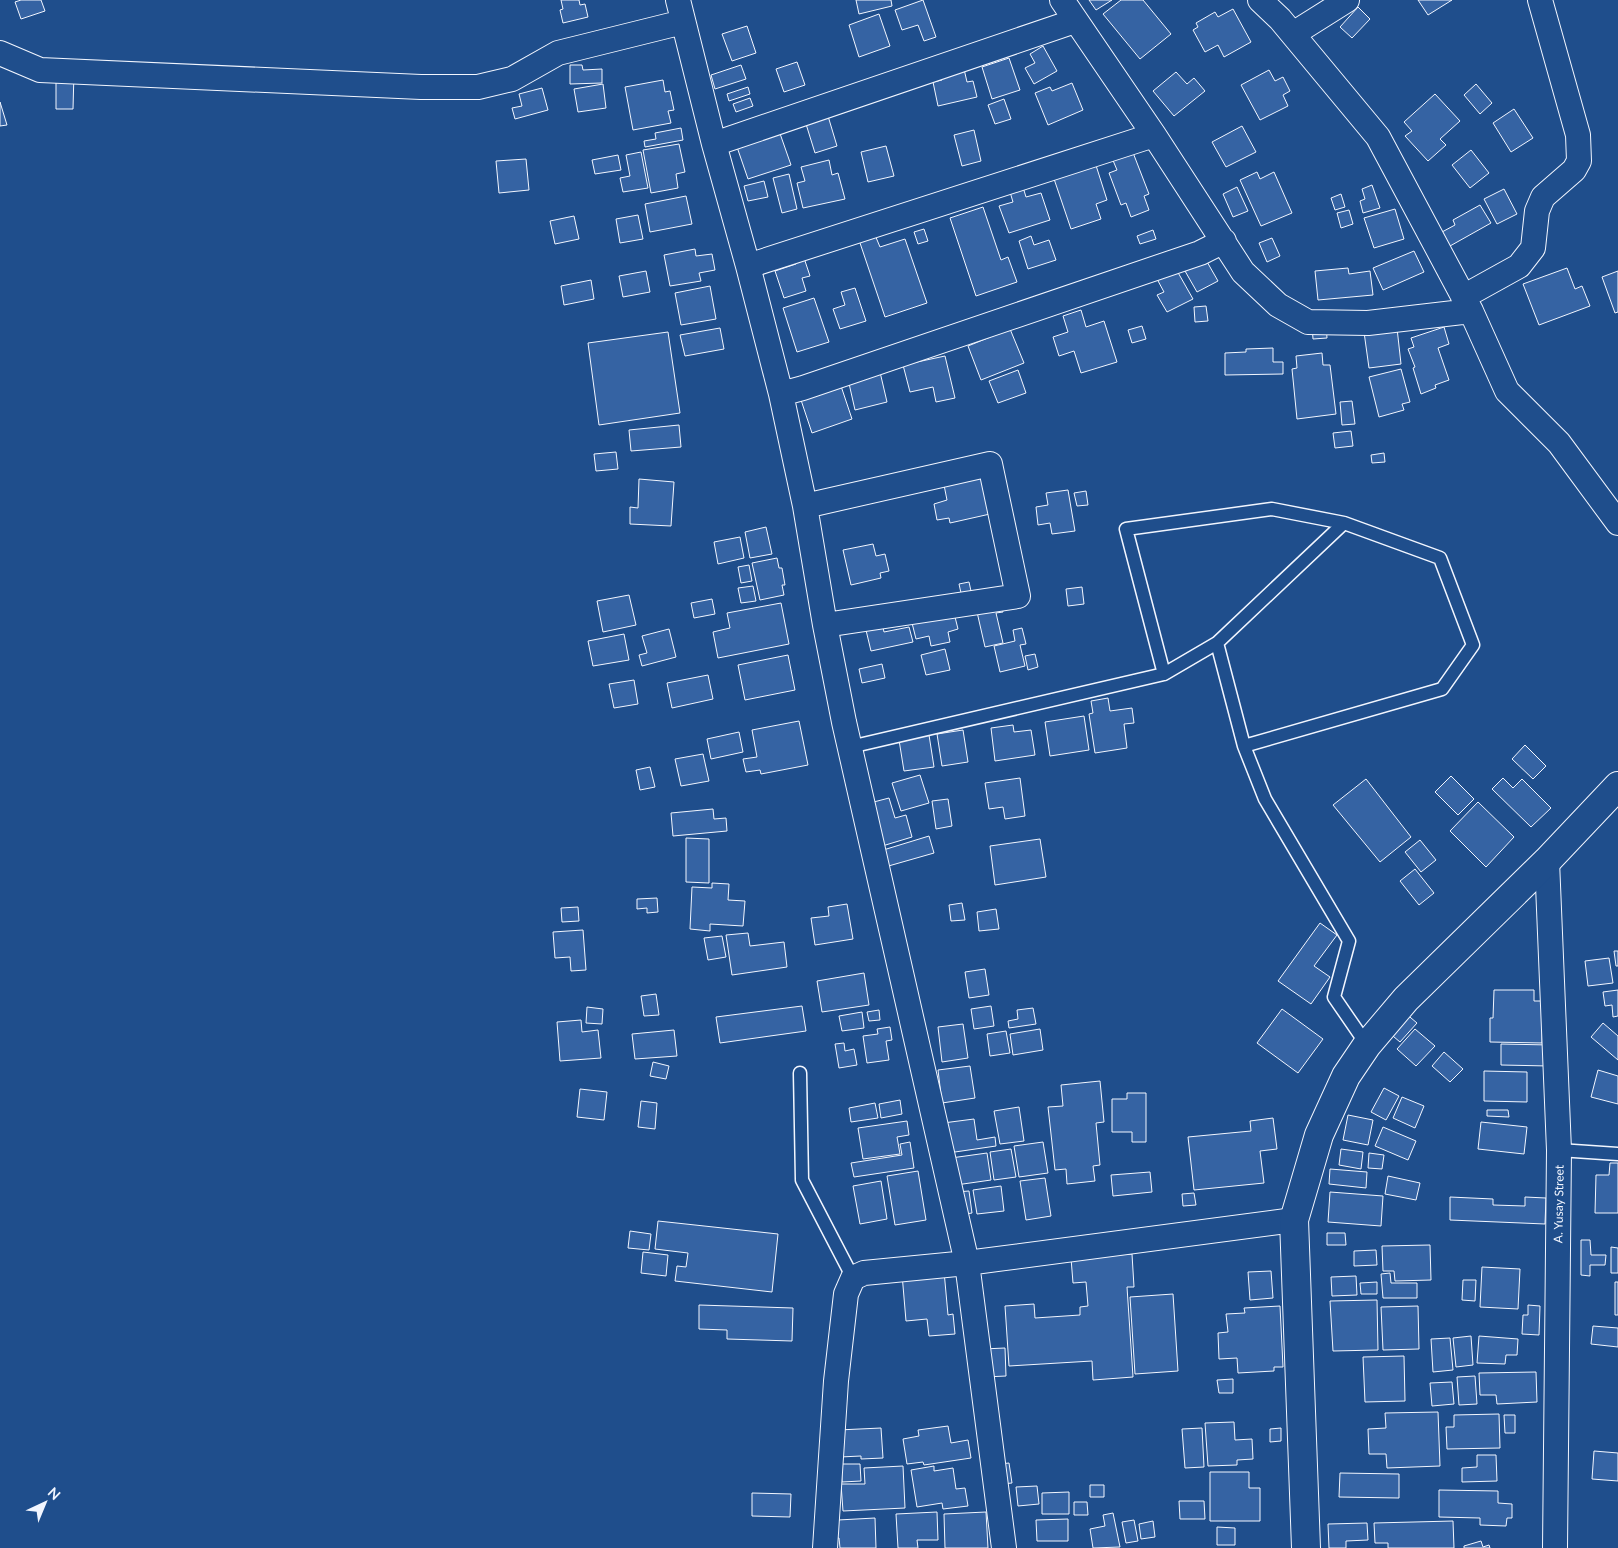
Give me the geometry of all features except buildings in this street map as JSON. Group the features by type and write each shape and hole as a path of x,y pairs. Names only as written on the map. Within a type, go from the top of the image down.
{"street":[{"path":"1062,0 1154,134 1243,272 1278,305 1308,322 1368,323 1467,304 1519,266 1533,248 1537,212 1543,196 1574,170 1579,161 1578,135 1540,0"},
{"path":"1260,0 1293,34 1378,137 1467,304 1506,391 1559,443 1618,523"},
{"path":"1293,34 1347,0"},
{"path":"0,53 40,70 412,86 478,87 512,78 558,53 683,6 714,144 781,394 805,506 825,625 850,747 967,1264 1004,1548"},
{"path":"714,144 1075,21"},
{"path":"748,266 1154,134"},
{"path":"781,394 1200,253 1224,241"},
{"path":"805,506 990,464 1018,596 825,625"},
{"path":"1306,1548 1294,1220 1318,1135 1346,1076 1367,1045 1406,999 1547,861 1618,786"},
{"name":"A. Yusay Street","path":"1547,861 1559,1150 1555,1548"},
{"path":"825,1548 836,1381 846,1294 853,1278 864,1272 967,1264 1294,1220"}],"lane":[{"path":"1164,674 1126,530 1272,509 1344,523 1440,558 1473,645 1442,689 1244,746"},
{"path":"850,747 1164,674 1217,643 1344,523"},
{"path":"1217,643 1244,746 1264,799 1349,940 1334,998 1367,1045"},
{"path":"800,1074 802,1180 853,1278"},
{"path":"1559,1150 1618,1154"}]}
